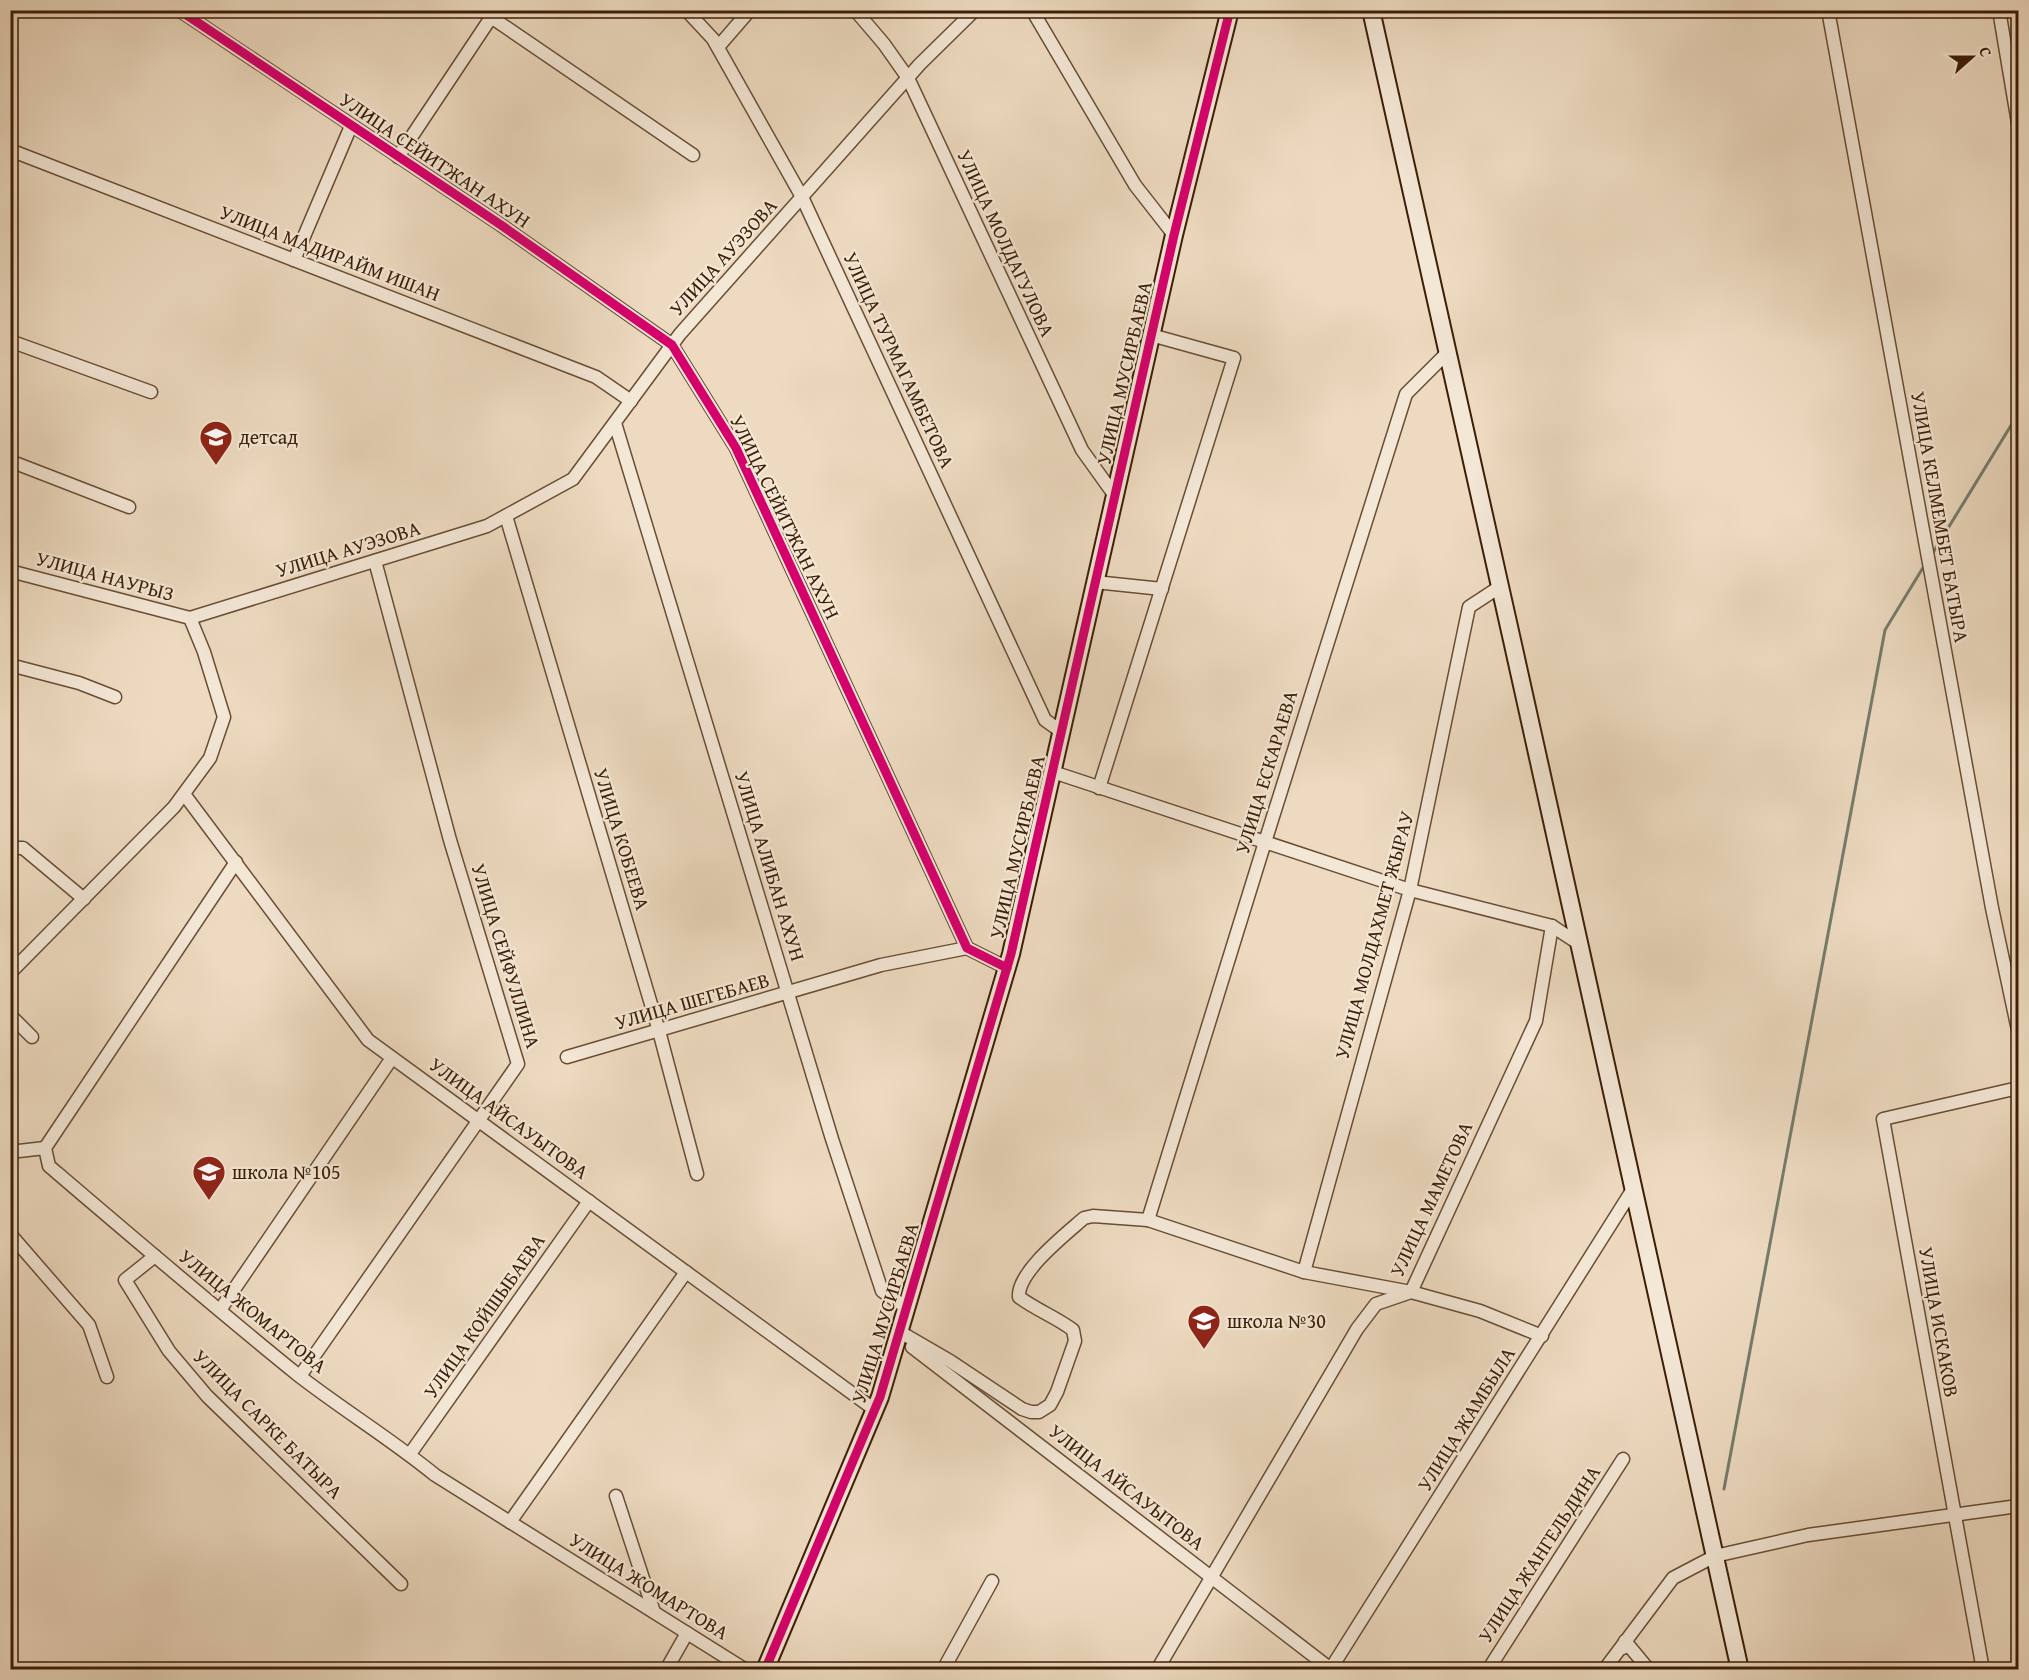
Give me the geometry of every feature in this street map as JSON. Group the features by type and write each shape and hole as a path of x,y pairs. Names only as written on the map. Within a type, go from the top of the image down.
{"street":[{"name":"УЛИЦА СЕЙИТЖАН АХУН","path":"178,10 501,225 672,345 736,448 967,948"},
{"name":"УЛИЦА ТУРМАГАМБЕТОВА","path":"686,10 714,39 802,197 1045,720 1062,732"},
{"path":"718,47 750,10"},
{"name":"УЛИЦА МОЛДАГУЛОВА","path":"855,10 884,44 908,78 1082,450 1115,496"},
{"name":"УЛИЦА АУЭЗОВА","path":"190,618 487,526 573,479 672,345 908,78 975,10"},
{"path":"1032,10 1135,185 1174,235"},
{"name":"УЛИЦА МУСИРБАЕВА","path":"765,1670 875,1410 1008,968 1174,235 1230,10"},
{"path":"1371,10 1581,945 1740,1670"},
{"name":"УЛИЦА КЕЛМЕМБЕТ БАТЫРА","path":"1827,10 1992,908 2019,1030"},
{"path":"1999,10 2019,123"},
{"path":"398,157 494,14 693,155"},
{"path":"294,260 351,126"},
{"name":"УЛИЦА МАДИРАЙМ ИШАН","path":"10,150 596,378 631,401"},
{"path":"1100,788 1234,358 1151,335"},
{"path":"10,342 151,392"},
{"name":"УЛИЦА ЕСКАРАЕВА","path":"1148,1220 1264,842 1406,394 1448,352"},
{"name":"УЛИЦА АЛИБАН АХУН","path":"615,423 832,1139 882,1291 907,1308"},
{"path":"10,460 129,507"},
{"name":"УЛИЦА КОБЕЕВА","path":"506,516 659,1031 697,1174"},
{"name":"УЛИЦА СЕЙФУЛЛИНА","path":"300,1376 518,1064 450,840 375,561"},
{"name":"УЛИЦА НАУРЫЗ","path":"10,571 190,618"},
{"path":"1095,582 1162,589"},
{"name":"УЛИЦА МОЛДАХМЕТ ЖЫРАУ","path":"1304,1272 1410,890 1469,607 1501,586"},
{"path":"10,973 174,807 210,758 224,717 204,652 190,618"},
{"path":"10,665 79,683 116,697"},
{"path":"1053,772 1410,890 1552,926 1581,945"},
{"name":"УЛИЦА АЙСАУЫТОВА","path":"184,794 368,1040 875,1410"},
{"path":"10,848 23,848 84,899"},
{"path":"10,1152 45,1148 236,862"},
{"name":"УЛИЦА МАМЕТОВА","path":"1157,1670 1357,1329 1376,1304 1411,1292 1536,1021 1552,926"},
{"path":"967,948 1008,968"},
{"name":"УЛИЦА ШЕГЕБАЕВ","path":"567,1057 881,965 967,948"},
{"path":"10,1015 32,1037"},
{"path":"220,1310 392,1058"},
{"name":"УЛИЦА ИСКАКОВ","path":"1983,1670 1883,1119 2019,1088"},
{"name":"УЛИЦА ЖОМАРТОВА","path":"45,1148 49,1166 300,1376 410,1454 435,1475 746,1670"},
{"name":"УЛИЦА ЖАМБЫЛА","path":"1331,1669 1633,1189"},
{"name":"УЛИЦА КОЙШЫБАЕВА","path":"410,1454 589,1201"},
{"path":"899,1334 950,1361 1022,1409 1039,1412 1050,1405 1057,1392 1075,1341 1073,1330 1062,1321 1033,1308 1019,1297 1019,1289 1025,1277 1043,1256 1084,1218 1092,1216 1148,1220 1304,1272 1411,1292 1480,1311 1542,1336"},
{"path":"10,1234 89,1325 107,1377"},
{"name":"УЛИЦА САРКЕ БАТЫРА","path":"155,1256 125,1280 170,1352 207,1396 401,1584"},
{"path":"510,1522 686,1272"},
{"name":"УЛИЦА АЙСАУЫТОВА","path":"899,1334 1331,1669"},
{"name":"УЛИЦА ЖАНГЕЛЬДИНА","path":"1488,1670 1623,1459"},
{"path":"616,1496 654,1612"},
{"path":"1604,1670 1673,1578 1715,1556 1808,1535 2019,1506"},
{"path":"943,1670 992,1581"},
{"path":"666,1670 687,1633"},
{"path":"1613,1670 1625,1641"},
{"path":"1625,1641 1649,1670"}],"waterway":[{"path":"1931,556 2018,414"},
{"path":"1724,1489 1885,630 1924,566"}],"cycle path":[{"path":"179,10 501,225 672,345 736,448 967,948 1007,968"},
{"path":"765,1670 880,1397 1011,954 1174,235 1230,10"}],"place":[{"name":"детсад","path":"216,466"},
{"name":"школа №105","path":"209,1201"},
{"name":"школа №30","path":"1204,1350"}]}
